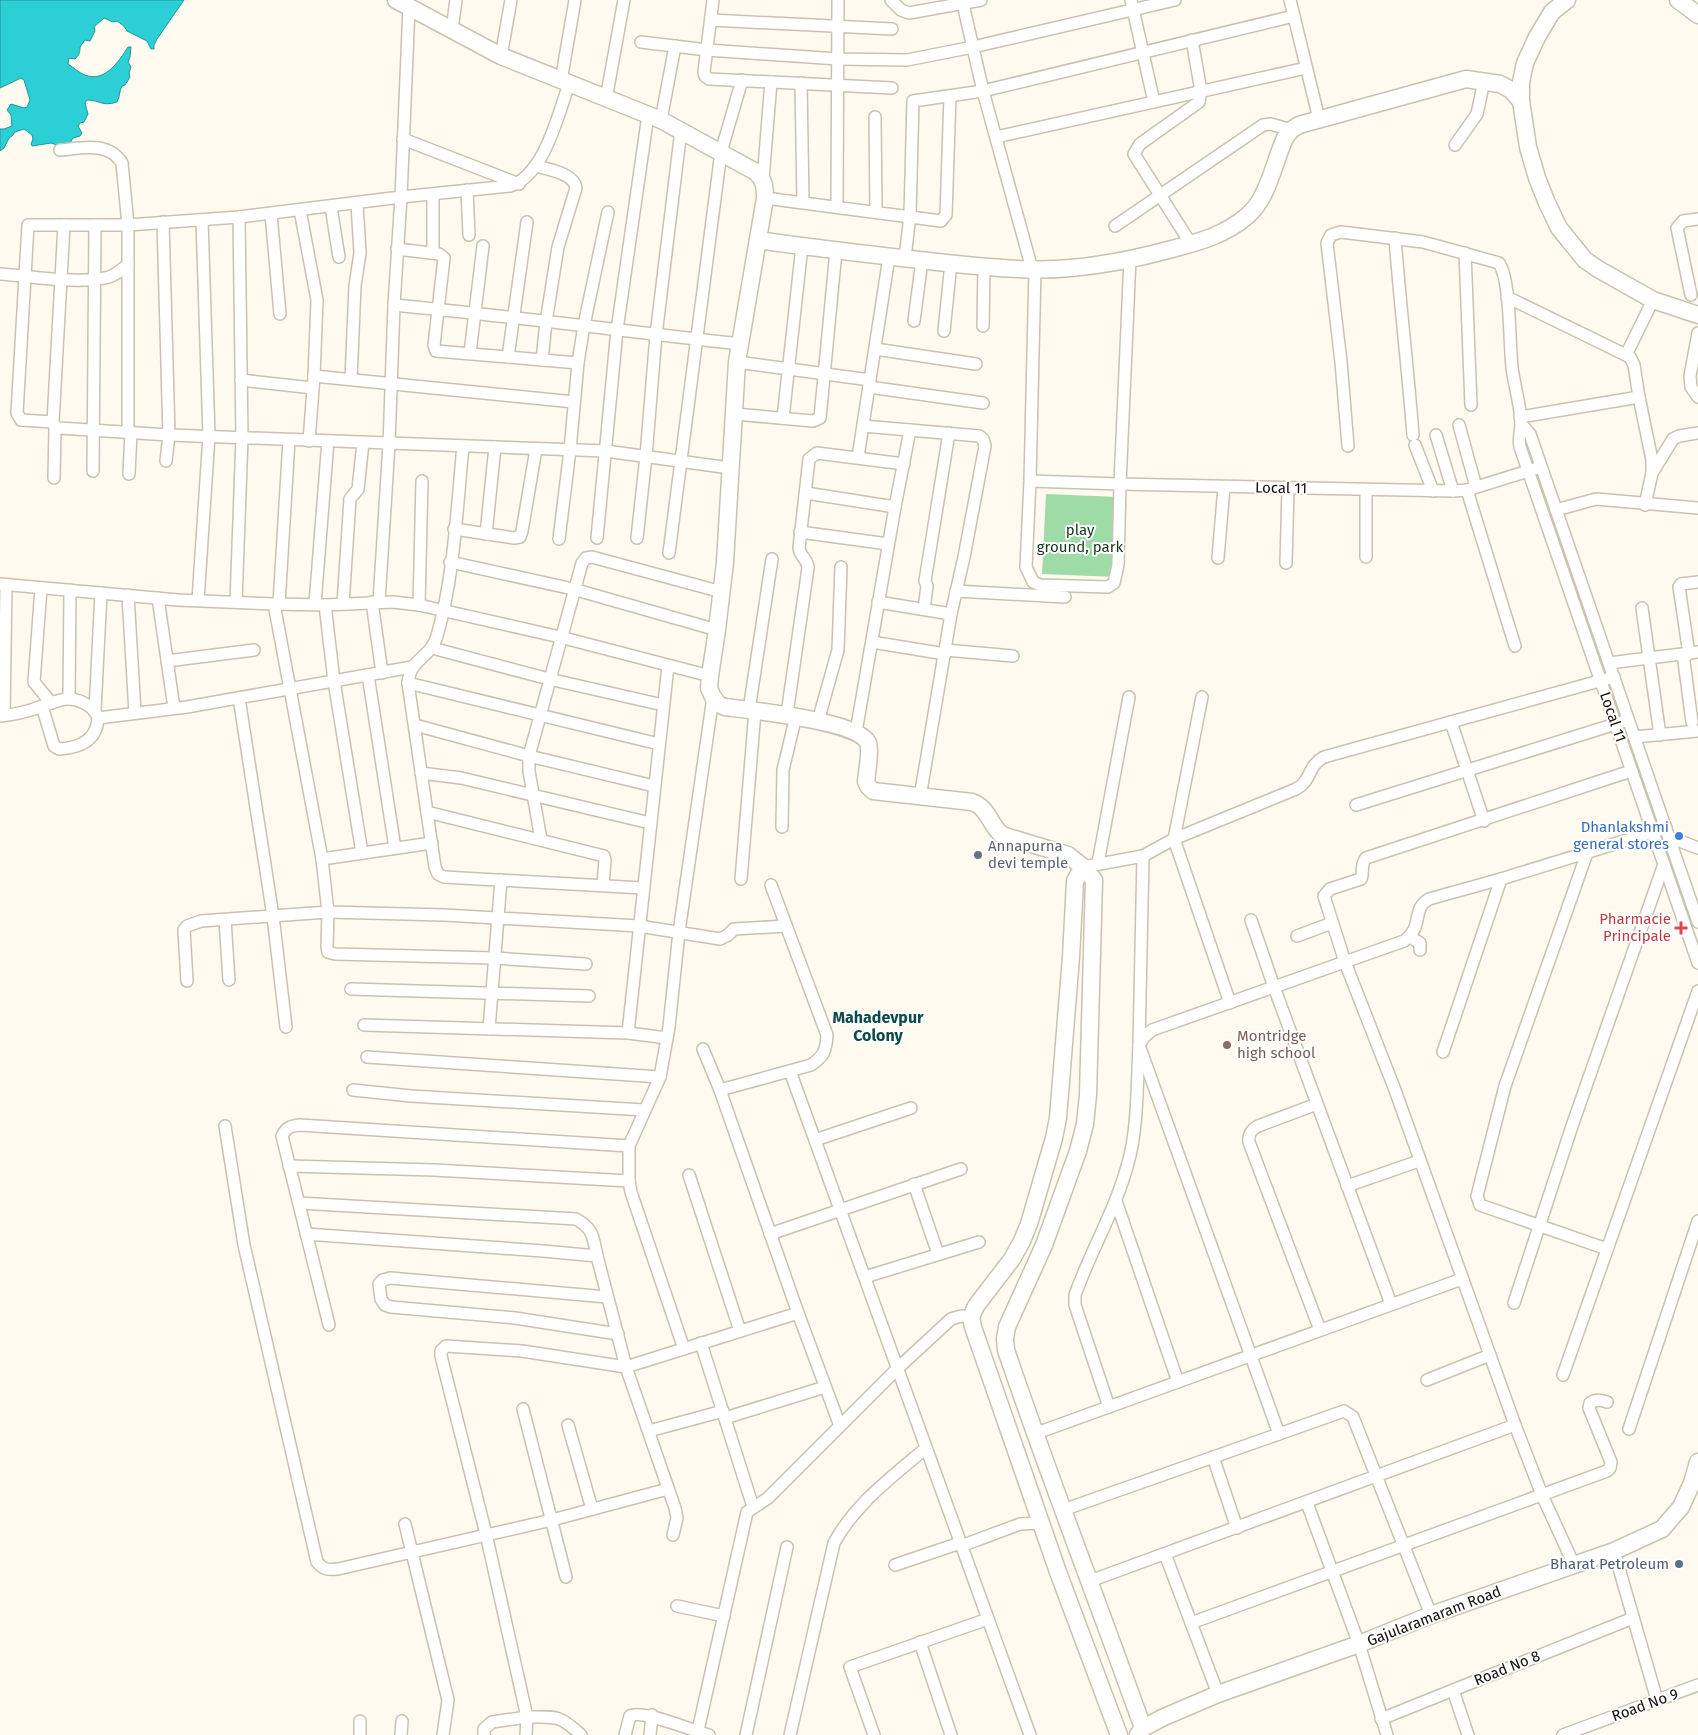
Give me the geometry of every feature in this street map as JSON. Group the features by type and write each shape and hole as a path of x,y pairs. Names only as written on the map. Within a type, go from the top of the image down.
{"street":[{"path":"452,30 456,0"},
{"path":"501,56 511,0"},
{"path":"575,0 565,83 543,155 537,166 519,184 239,217 128,224 28,225 17,413 21,420 54,424 59,428 309,441 606,451 730,468"},
{"path":"606,99 624,0"},
{"path":"713,0 705,76 709,78 892,88"},
{"path":"837,206 838,0"},
{"path":"891,0 901,10 909,13 981,0"},
{"path":"641,42 707,50 838,59 907,60 973,47 1132,5 1175,0"},
{"path":"1290,0 1319,119"},
{"path":"1567,0 1552,12 1525,64 1521,82 1521,101 1528,147 1536,178 1559,228 1585,260 1598,270 1653,300 1698,315"},
{"path":"1678,0 1698,15"},
{"path":"382,673 376,602 389,444 394,305 401,197 403,138 400,2 501,56 681,130 756,172 763,179"},
{"path":"962,2 983,91 1033,269 1030,481 1026,567 1032,582 1040,585 1108,587 1114,583 1118,565 1130,259"},
{"path":"1132,5 1154,102"},
{"path":"858,457 875,349 905,258 910,215 913,102 915,100 983,91 1294,16"},
{"path":"711,20 892,29"},
{"path":"1191,244 1134,154 1140,144 1199,102 1201,91 1192,40"},
{"path":"597,538 617,330 654,118 675,46"},
{"path":"996,137 1306,68"},
{"path":"758,240 836,251 1033,269 1071,268 1130,259 1219,235 1249,215 1260,201 1280,150 1291,130 1299,125 1466,79 1500,84 1511,90 1521,101"},
{"path":"669,554 720,152 742,80"},
{"path":"1455,145 1477,114 1484,81"},
{"path":"771,82 763,179 765,198 737,362 722,592 710,676 710,688 718,704 725,707 791,715 856,732 868,744 866,781 873,791 972,802 980,805 997,831 1002,835 1068,855 1090,865 1143,856 1174,839 1303,786 1312,766 1324,756 1614,677"},
{"path":"801,84 803,202"},
{"path":"765,198 910,215 938,221 944,218 946,214 950,96"},
{"path":"875,117 876,211"},
{"path":"1115,226 1161,197 1263,125 1271,124 1291,130"},
{"path":"636,538 646,456 656,335 681,130"},
{"path":"403,138 519,184"},
{"path":"60,150 99,147 108,150 118,157 122,163 128,224 129,474"},
{"path":"537,166 571,178 576,188 558,247 542,360"},
{"path":"467,190 469,235"},
{"path":"433,194 433,253"},
{"path":"351,379 354,286 360,253 357,204"},
{"path":"331,207 339,257"},
{"path":"300,210 317,300 309,441"},
{"path":"559,539 578,363 584,325 608,212"},
{"path":"271,214 280,314"},
{"path":"236,602 242,438 239,217"},
{"path":"1690,295 1677,228 1683,221 1698,219"},
{"path":"198,600 209,436 202,220"},
{"path":"163,222 169,435 166,461"},
{"path":"508,357 527,222"},
{"path":"54,478 54,424 64,225"},
{"path":"93,471 95,225"},
{"path":"1348,446 1341,362 1327,243 1331,235 1342,232 1423,242 1500,264 1504,273 1511,366 1520,420 1639,397"},
{"path":"1395,238 1414,440 1433,491"},
{"path":"470,354 483,246"},
{"path":"783,418 802,246"},
{"path":"397,249 442,254 444,258 437,309 435,350 578,363"},
{"path":"734,414 818,420 836,251"},
{"path":"1465,253 1471,405"},
{"path":"905,258 914,322"},
{"path":"944,331 951,263"},
{"path":"0,274 62,279 94,279 120,272 128,264"},
{"path":"983,326 984,266"},
{"path":"1507,297 1630,357 1634,364 1651,453 1652,473 1645,505"},
{"path":"1626,355 1653,300"},
{"path":"394,305 740,344"},
{"path":"1698,333 1690,376 1692,387 1698,397"},
{"path":"875,349 976,364"},
{"path":"737,362 824,374 983,403"},
{"path":"314,376 574,402"},
{"path":"242,380 313,388"},
{"name":"Local 11","path":"1520,420 1530,434 1698,922"},
{"name":"Local 11","path":"1520,420 1519,440 1528,471 1664,864 1694,937 1698,963"},
{"path":"1460,425 1471,488 1515,646"},
{"path":"863,426 978,436 983,439 985,446 956,592 920,797"},
{"path":"856,732 888,544 910,430"},
{"path":"924,609 927,586 925,582 949,433"},
{"path":"1652,473 1673,439 1679,436 1698,433"},
{"path":"1436,435 1453,491"},
{"path":"289,440 276,604 322,859 328,912 328,952 335,954 494,958 586,964"},
{"path":"328,441 320,604 362,853"},
{"path":"343,604 350,499 358,489 363,443"},
{"path":"463,446 444,610 437,638 432,648 412,667 239,698 135,713 96,714 87,704 69,699 2,716 3,585 158,598 276,604 376,602 419,605 444,610 560,637 710,676"},
{"path":"486,534 495,447"},
{"path":"454,530 514,538 520,536 536,449"},
{"path":"782,827 783,770 808,568 808,563 799,552 809,460 817,453 904,464"},
{"name":"Local 11","path":"1030,481 1288,489 1453,491 1471,488 1541,467"},
{"path":"419,605 422,481"},
{"path":"1218,558 1224,487"},
{"path":"1286,562 1288,489"},
{"path":"1366,490 1366,557"},
{"path":"806,493 895,507"},
{"path":"1556,510 1596,499 1645,505 1698,508"},
{"path":"800,532 888,544"},
{"path":"541,840 533,795 529,756 573,589 582,563 586,558 592,557 722,592"},
{"path":"741,879 752,710 772,559"},
{"path":"450,562 573,589 718,630"},
{"path":"818,721 838,650 841,567"},
{"path":"1634,737 1663,730 1695,726 1690,654 1679,587 1681,584 1698,582"},
{"path":"40,588 34,682 46,705 54,746 59,750 84,744 95,733 101,593"},
{"path":"69,699 70,590"},
{"path":"956,592 1065,597"},
{"path":"128,595 135,713"},
{"path":"158,598 174,708"},
{"path":"878,602 952,614"},
{"path":"1642,608 1653,658 1663,730"},
{"path":"1579,617 1591,613"},
{"path":"872,642 945,652 1013,656"},
{"path":"432,648 549,679 663,705"},
{"path":"167,662 254,650"},
{"path":"1609,663 1690,654"},
{"path":"628,1033 668,666"},
{"path":"412,667 408,683 438,874 444,877 643,888"},
{"path":"368,675 395,848"},
{"path":"408,683 659,744"},
{"path":"1202,696 1174,839 1230,1003"},
{"path":"684,1349 629,1181 629,1146 660,1077 668,1038 678,932 713,697"},
{"path":"1129,697 1090,865 1094,888 1088,1085 1085,1124 1078,1151 1044,1245 1007,1327 1005,1339 1006,1350 1034,1434 1090,1581 1141,1732"},
{"path":"239,698 274,916 286,1027"},
{"path":"1356,805 1628,720"},
{"path":"1451,722 1484,821"},
{"path":"414,725 529,756 654,786"},
{"path":"1574,1565 1542,1496 1515,1426 1395,1090 1345,962 1324,896 1330,889 1361,879 1363,875 1362,865 1366,858 1484,821 1631,771"},
{"path":"421,773 461,778 650,823"},
{"path":"427,812 604,856 603,886"},
{"path":"1139,1045 1152,1030 1404,941 1414,932 1422,902 1429,899 1502,879 1653,832 1667,832 1697,845"},
{"path":"322,859 432,843"},
{"path":"1587,853 1505,1086 1477,1196 1480,1205 1607,1249"},
{"path":"1109,1407 1075,1305 1075,1295 1116,1201 1132,1145 1139,1045 1143,856"},
{"path":"1514,1303 1572,1126 1664,864"},
{"path":"1090,865 1075,881 1058,1118 1054,1138 1029,1224 1022,1241 1012,1259 976,1306 971,1317 1115,1734"},
{"path":"1444,1052 1502,879"},
{"path":"489,1029 501,880"},
{"path":"720,1090 811,1065 821,1058 826,1047 826,1035 771,885"},
{"path":"187,981 184,930 187,926 201,921 328,912 498,917 639,926 720,939 728,935 734,928 786,926"},
{"path":"225,920 230,980"},
{"path":"1251,920 1391,1304"},
{"path":"1297,936 1332,923"},
{"path":"1410,936 1420,942 1420,950"},
{"path":"351,989 589,996"},
{"path":"1563,1375 1698,991"},
{"path":"364,1025 628,1033 668,1038"},
{"path":"1139,1045 1279,1434"},
{"path":"703,1049 720,1090 798,1313 840,1426"},
{"path":"367,1056 660,1077"},
{"path":"790,1071 1030,1735"},
{"path":"353,1090 411,1096 644,1110"},
{"path":"1317,1104 1252,1129 1249,1135 1249,1142 1320,1330"},
{"path":"815,1140 911,1108"},
{"path":"329,1325 282,1136 285,1130 291,1126 300,1125 629,1146"},
{"path":"225,1126 244,1246 317,1562 323,1568 329,1570 552,1520 668,1489"},
{"path":"1347,1186 1419,1161"},
{"path":"289,1166 434,1170 629,1181"},
{"path":"770,1234 961,1169"},
{"path":"689,1175 740,1331"},
{"path":"914,1184 938,1254"},
{"path":"1116,1201 1178,1382"},
{"path":"299,1203 576,1219 585,1224 591,1230 626,1367 675,1508 677,1518 673,1535"},
{"path":"1629,1429 1698,1221"},
{"path":"306,1234 597,1256"},
{"path":"865,1277 979,1242"},
{"path":"607,1297 390,1278 383,1280 379,1284 385,1305 515,1318 618,1334"},
{"path":"1034,1434 1462,1278"},
{"path":"526,1735 527,1717 486,1534 441,1356 443,1348 452,1346 506,1349 626,1367 798,1313"},
{"path":"625,1735 630,1716 637,1714 652,1715 702,1734 724,1616 747,1512 768,1498 898,1368 952,1319 961,1316 971,1317"},
{"path":"978,1338 1005,1339"},
{"path":"701,1343 753,1507"},
{"path":"1428,1380 1490,1355"},
{"path":"649,1431 724,1414 825,1387"},
{"path":"1191,1623 1607,1471 1610,1468 1611,1462 1589,1408 1590,1403 1594,1401 1607,1402"},
{"path":"524,1409 566,1577"},
{"path":"1063,1510 1344,1411 1353,1417 1431,1615"},
{"path":"568,1425 592,1509"},
{"path":"1090,1581 1515,1426"},
{"path":"790,1735 834,1543 843,1526 858,1509 926,1448"},
{"path":"1213,1457 1237,1528"},
{"name":"Gajularamaram Road","path":"1141,1732 1164,1717 1218,1694 1359,1644 1431,1615 1614,1551 1662,1529 1681,1507 1692,1483 1698,1462"},
{"path":"1307,1503 1359,1644 1387,1735"},
{"path":"895,1565 1020,1524 1041,1523"},
{"path":"405,1524 448,1700 443,1735"},
{"path":"746,1735 787,1547"},
{"path":"1614,1551 1657,1700"},
{"path":"1165,1554 1218,1694"},
{"path":"677,1606 724,1616"},
{"name":"Road No 8","path":"1381,1719 1633,1618"},
{"path":"874,1735 850,1667 988,1619"},
{"path":"920,1642 951,1735"},
{"name":"Road No 9","path":"1563,1735 1595,1730 1657,1700 1698,1685"},
{"path":"1452,1690 1468,1735"},
{"path":"650,1735 652,1715"},
{"path":"484,1735 484,1729 492,1722 527,1717 560,1718 581,1735"},
{"path":"360,1721 360,1735"},
{"path":"401,1735 402,1721"}],"green space":[{"name":"play ground, park","path":"1046,494 1118,497 1117,577 1042,574"}],"water":[{"path":"0,0 184,0 157,39 154,49 151,49 147,41 127,31 117,21 113,22 104,18 94,27 95,31 90,41 85,40 80,47 76,58 69,58 68,64 81,73 92,77 99,76 111,69 128,47 131,47 128,62 131,67 130,77 125,85 122,86 117,102 104,104 87,100 85,103 88,114 84,122 78,126 82,133 80,136 73,138 70,143 60,146 51,143 32,146 32,135 24,129 15,132 0,151 0,129 12,126 11,115 7,110 11,104 24,108 27,107 30,100 24,80 21,78 0,88"}],"place":[{"name":"Dhanlakshmi general stores","path":"1679,836"},
{"name":"Annapurna devi temple","path":"978,855"},
{"name":"Pharmacie Principale","path":"1681,928"},
{"name":"Montridge high school","path":"1227,1045"},
{"name":"Bharat Petroleum","path":"1679,1564"}],"district":[{"name":"Mahadevpur Colony","path":"878,1026"}]}
